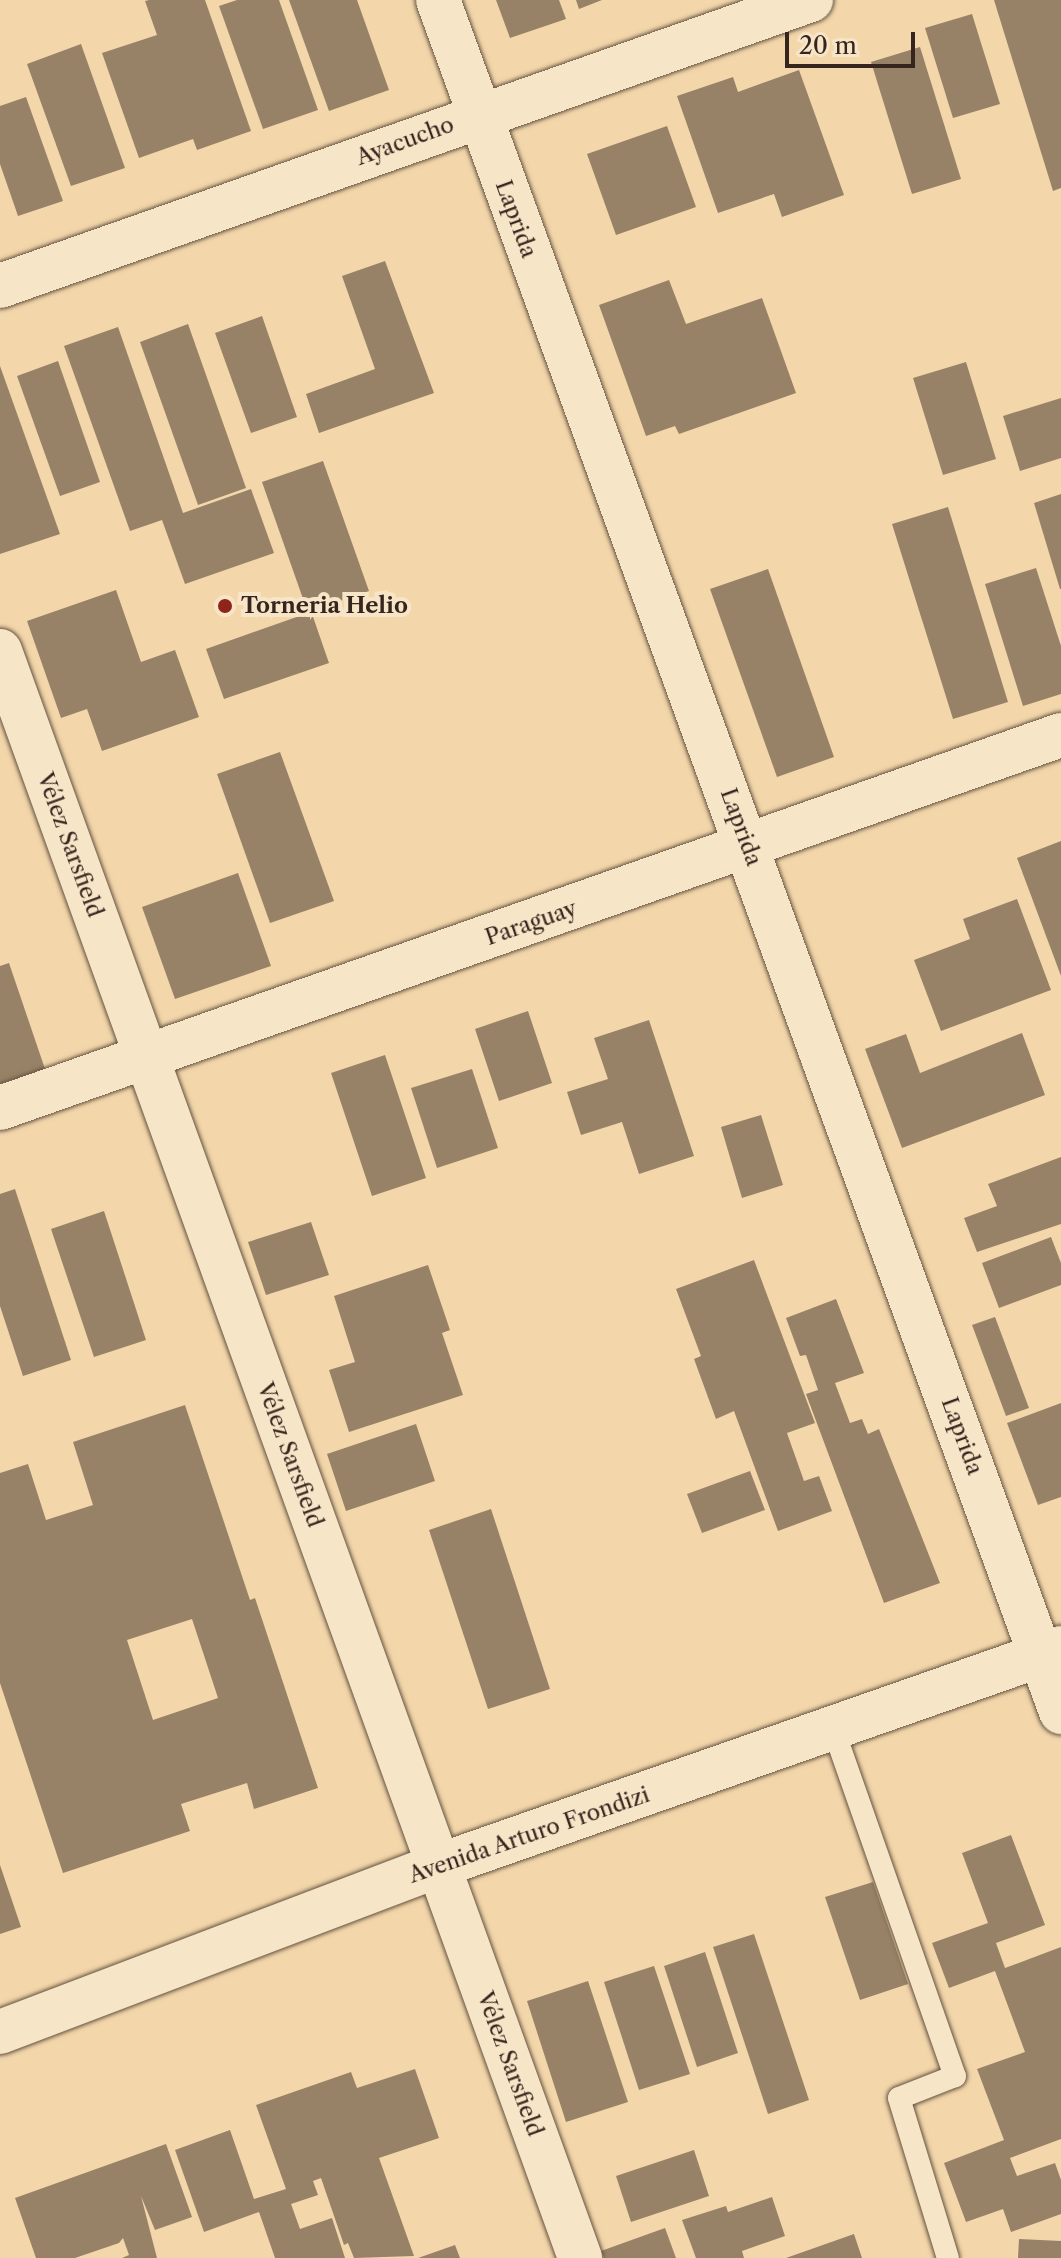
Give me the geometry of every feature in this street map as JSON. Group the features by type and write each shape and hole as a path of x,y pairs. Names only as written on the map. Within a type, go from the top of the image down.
{"street":[{"name":"Laprida","path":"438,0 748,847 1051,1651 1061,1712"},
{"name":"Ayacucho","path":"0,286 811,0"},
{"name":"Vélez Sarsfield","path":"0,651 580,2258"},
{"name":"Paraguay","path":"0,1108 1061,735"},
{"name":"Avenida Arturo Frondizi","path":"0,2032 438,1866 1051,1651"}],"lane":[{"path":"833,1728 955,2076 899,2098 948,2258"}],"building":[{"path":"205,0 251,131 197,150 193,139 139,158 102,53 157,35 145,1"},
{"path":"237,0 279,0 318,110 263,129 219,6"},
{"path":"289,0 357,0 389,90 329,111"},
{"path":"496,0 559,0 566,19 510,38"},
{"path":"576,0 602,0 579,9"},
{"path":"994,0 1061,0 1061,188 1053,191"},
{"path":"972,14 1000,104 953,118 925,28"},
{"path":"81,44 125,168 71,186 27,64"},
{"path":"920,47 961,179 912,194 871,62"},
{"path":"799,70 844,195 782,217 774,194 718,213 677,96 733,77 738,92"},
{"path":"26,97 63,201 18,216 0,164 0,106"},
{"path":"667,126 696,207 616,235 587,154"},
{"path":"385,261 434,393 319,433 306,394 375,369 342,276"},
{"path":"669,280 686,324 762,298 796,393 679,434 675,426 646,436 599,305"},
{"path":"262,316 297,417 251,433 215,333"},
{"path":"188,324 246,488 198,505 140,342"},
{"path":"118,327 183,513 251,489 274,553 185,584 162,520 130,531 64,346"},
{"path":"58,361 100,482 60,496 17,376"},
{"path":"966,362 996,459 943,475 913,378"},
{"path":"0,366 60,534 0,554"},
{"path":"1061,398 1061,458 1020,471 1003,416"},
{"path":"323,461 369,591 311,611 329,663 224,699 206,649 308,613 262,482"},
{"path":"1061,494 1061,589 1060,589 1034,503"},
{"path":"948,507 1008,702 953,719 892,524"},
{"path":"1036,568 1061,646 1061,694 1023,706 985,584"},
{"path":"768,569 834,757 777,777 710,589"},
{"path":"116,590 141,662 175,650 199,717 102,751 87,709 61,718 27,621"},
{"path":"280,752 334,901 270,923 217,774"},
{"path":"1061,841 1061,976 1017,858"},
{"path":"238,873 271,966 175,999 142,907"},
{"path":"1017,899 1051,990 941,1031 914,960 970,939 963,919"},
{"path":"9,963 45,1069 0,1084 0,966"},
{"path":"528,1011 552,1083 499,1101 475,1029"},
{"path":"649,1020 694,1156 639,1174 622,1122 581,1135 567,1092 608,1079 594,1038"},
{"path":"1022,1033 1045,1095 902,1148 865,1049 906,1034 920,1073"},
{"path":"385,1055 426,1178 372,1196 331,1073"},
{"path":"472,1069 498,1148 437,1168 411,1088"},
{"path":"761,1115 783,1185 742,1198 721,1127"},
{"path":"1061,1157 1061,1224 977,1252 964,1218 997,1206 988,1184"},
{"path":"15,1189 71,1360 23,1376 0,1306 0,1194"},
{"path":"104,1211 146,1340 94,1357 51,1229"},
{"path":"311,1222 329,1275 266,1295 248,1242"},
{"path":"1051,1237 1061,1263 1061,1285 999,1308 982,1263"},
{"path":"754,1260 815,1423 787,1433 804,1481 819,1476 832,1511 778,1531 734,1411 716,1419 694,1359 701,1356 676,1289"},
{"path":"428,1265 450,1330 442,1333 463,1395 349,1432 329,1370 355,1362 334,1296"},
{"path":"836,1299 864,1373 835,1383 850,1423 862,1419 868,1434 879,1429 940,1583 884,1603 806,1394 818,1390 806,1355 800,1356 786,1318"},
{"path":"995,1317 1029,1408 1006,1416 972,1325"},
{"path":"1061,1403 1061,1497 1038,1505 1007,1423"},
{"path":"185,1405 250,1600 255,1598 318,1788 254,1809 247,1783 181,1804 190,1831 63,1873 0,1683 0,1473 28,1464 46,1520 93,1505 73,1442","holes":["192,1619 218,1698 153,1720 127,1640"]},
{"path":"416,1424 435,1481 346,1511 327,1454"},
{"path":"750,1471 765,1510 702,1533 687,1494"},
{"path":"491,1509 550,1689 488,1709 429,1530"},
{"path":"1011,1835 1045,1925 996,1943 1005,1968 1061,1947 1061,2139 1010,2158 1017,2176 1055,2163 1061,2180 1061,2214 1011,2232 1003,2209 966,2222 944,2163 1004,2140 977,2069 1025,2052 995,1971 949,1988 932,1943 988,1923 962,1853"},
{"path":"0,1865 21,1927 0,1934"},
{"path":"873,1882 908,1984 860,2000 825,1897"},
{"path":"754,1934 809,2100 768,2114 713,1947"},
{"path":"705,1952 738,2053 697,2067 664,1966"},
{"path":"654,1966 690,2074 639,2090 604,1982"},
{"path":"588,1981 628,2102 566,2122 527,2001"},
{"path":"415,2069 439,2138 379,2158 414,2256 354,2258 348,2243 344,2245 321,2178 313,2181 318,2195 291,2204 300,2229 332,2218 345,2258 275,2258 259,2212 204,2232 175,2150 230,2130 254,2199 286,2189 256,2105 351,2072 357,2088"},
{"path":"166,2144 192,2217 155,2230 141,2196 157,2258 122,2258 129,2255 123,2238 119,2243 75,2258 36,2258 15,2198"},
{"path":"694,2150 709,2196 631,2222 616,2176"},
{"path":"772,2197 785,2236 742,2251 744,2258 696,2258 682,2220 726,2206 728,2212"},
{"path":"665,2228 676,2258 604,2258 601,2251"},
{"path":"854,2234 862,2258 786,2258"},
{"path":"1019,2239 1061,2241 1061,2258 1018,2258"},
{"path":"455,2245 460,2258 418,2258"}],"place":[{"name":"Torneria Helio","path":"225,606"}]}
